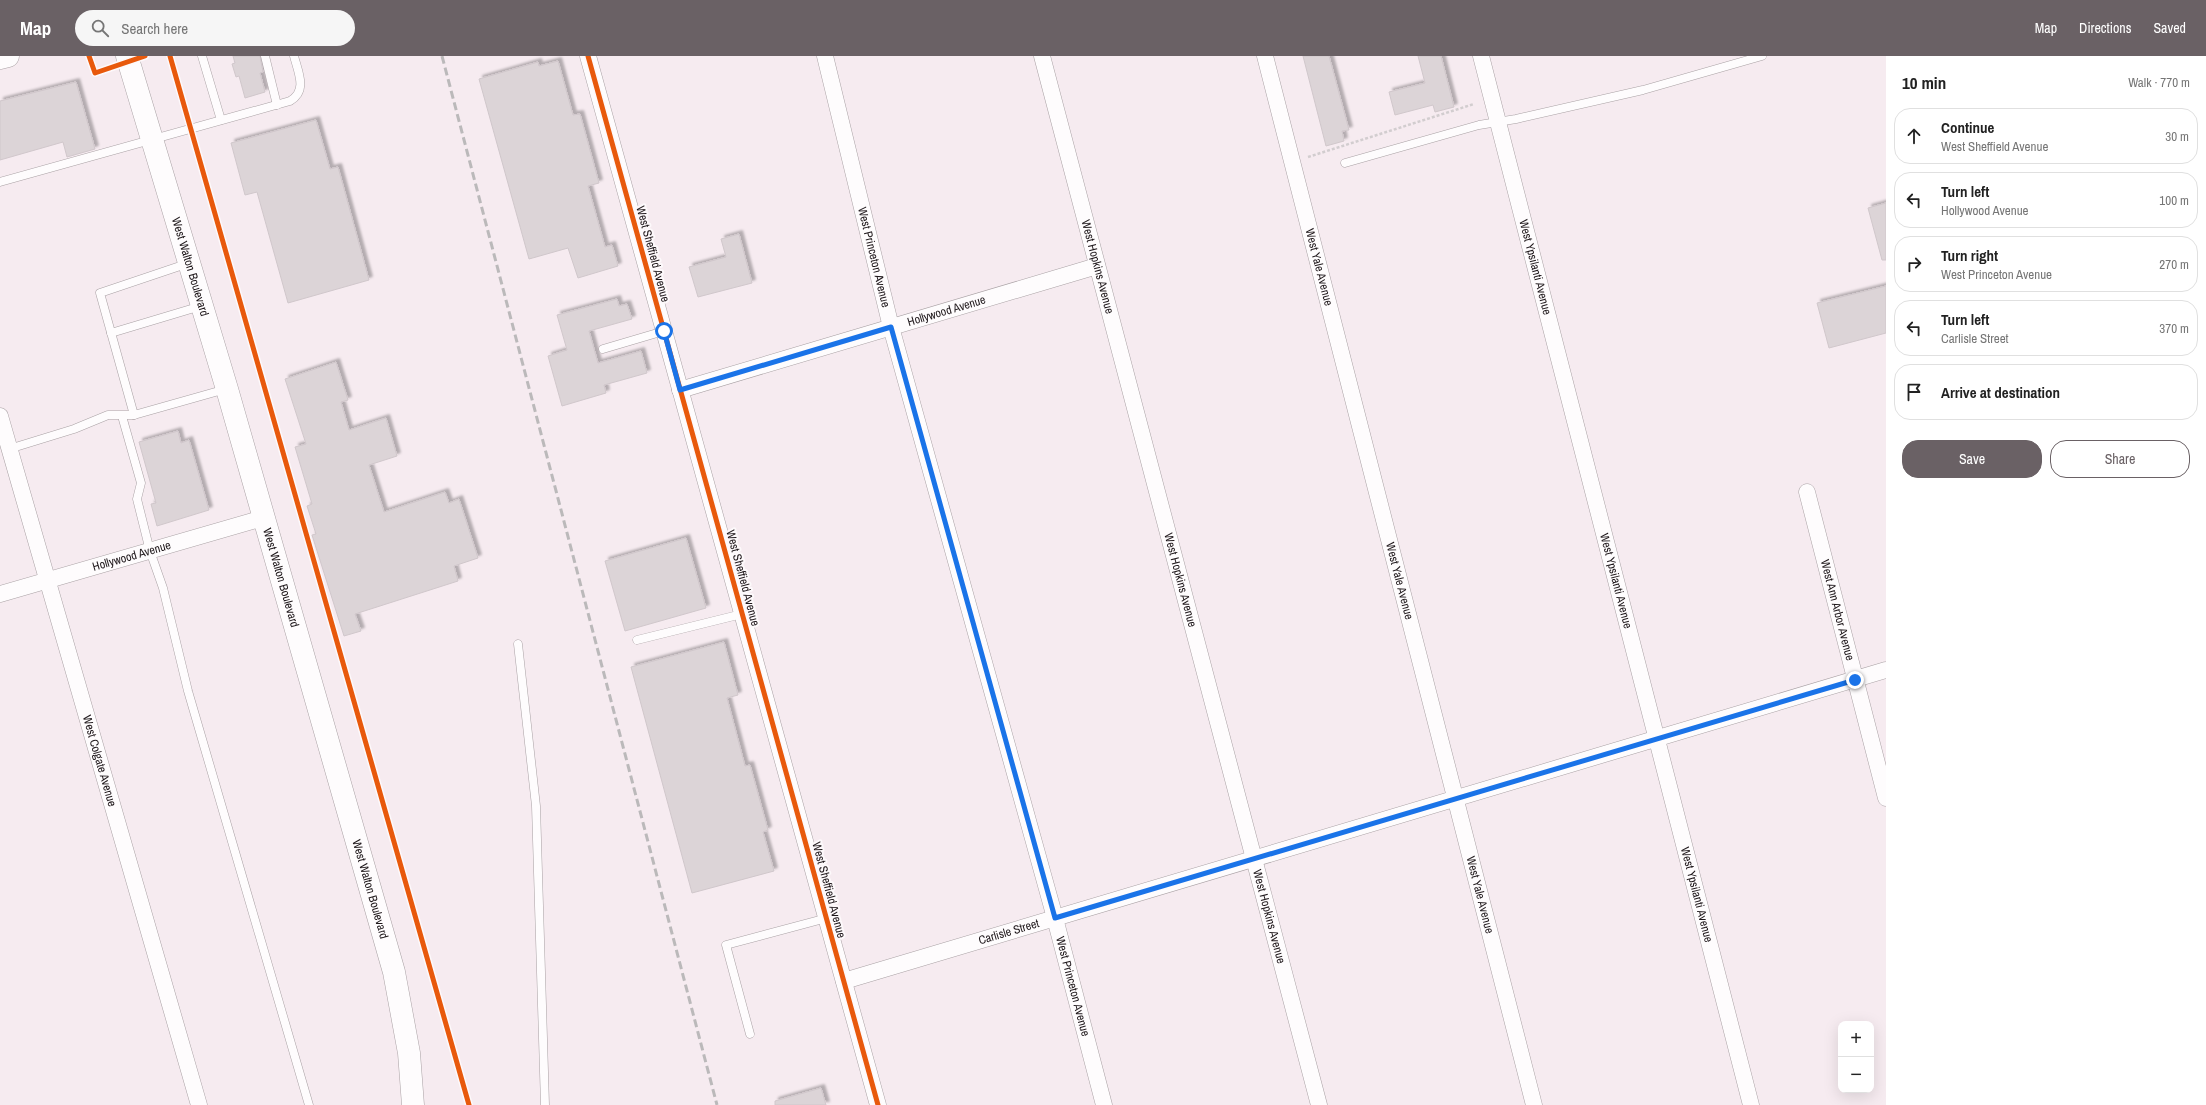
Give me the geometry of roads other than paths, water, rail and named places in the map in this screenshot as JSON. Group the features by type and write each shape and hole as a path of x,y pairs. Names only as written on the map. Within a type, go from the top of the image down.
{"main road":[{"path":"0,58 8,56"},
{"name":"West Walton Boulevard","path":"127,56 227,389 394,972 410,1053 413,1105"}],"street":[{"name":"West Sheffield Avenue","path":"588,56 878,1105"},
{"name":"West Princeton Avenue","path":"825,56 891,327 1055,918 1104,1105"},
{"name":"West Hopkins Avenue","path":"1042,56 1319,1105"},
{"name":"West Yale Avenue","path":"1265,56 1534,1105"},
{"name":"West Ypsilanti Avenue","path":"1481,56 1751,1105"},
{"name":"Hollywood Avenue","path":"680,390 1097,266"},
{"name":"West Colgate Avenue","path":"0,416 199,1105"},
{"name":"West Ann Arbor Avenue","path":"1807,492 1886,798"},
{"name":"Hollywood Avenue","path":"0,594 263,518"},
{"name":"Carlisle Street","path":"844,981 1886,670"}],"lane":[{"path":"202,56 221,120"},
{"path":"265,56 277,105"},
{"path":"0,182 277,105 298,97 301,92 301,83 294,56"},
{"path":"1345,163 1479,125 1643,90 1762,56"},
{"path":"134,416 100,293 189,263"},
{"path":"111,333 202,306"},
{"path":"603,349 664,331"},
{"path":"10,449 74,429 108,415 134,416 227,389"},
{"path":"122,416 141,483 137,499 150,550 163,588 190,698 309,1105"},
{"path":"637,640 742,614"},
{"path":"518,644 536,806 545,1105"},
{"path":"750,1034 726,946 827,918"}],"railway":[{"path":"442,56 717,1105"}]}
